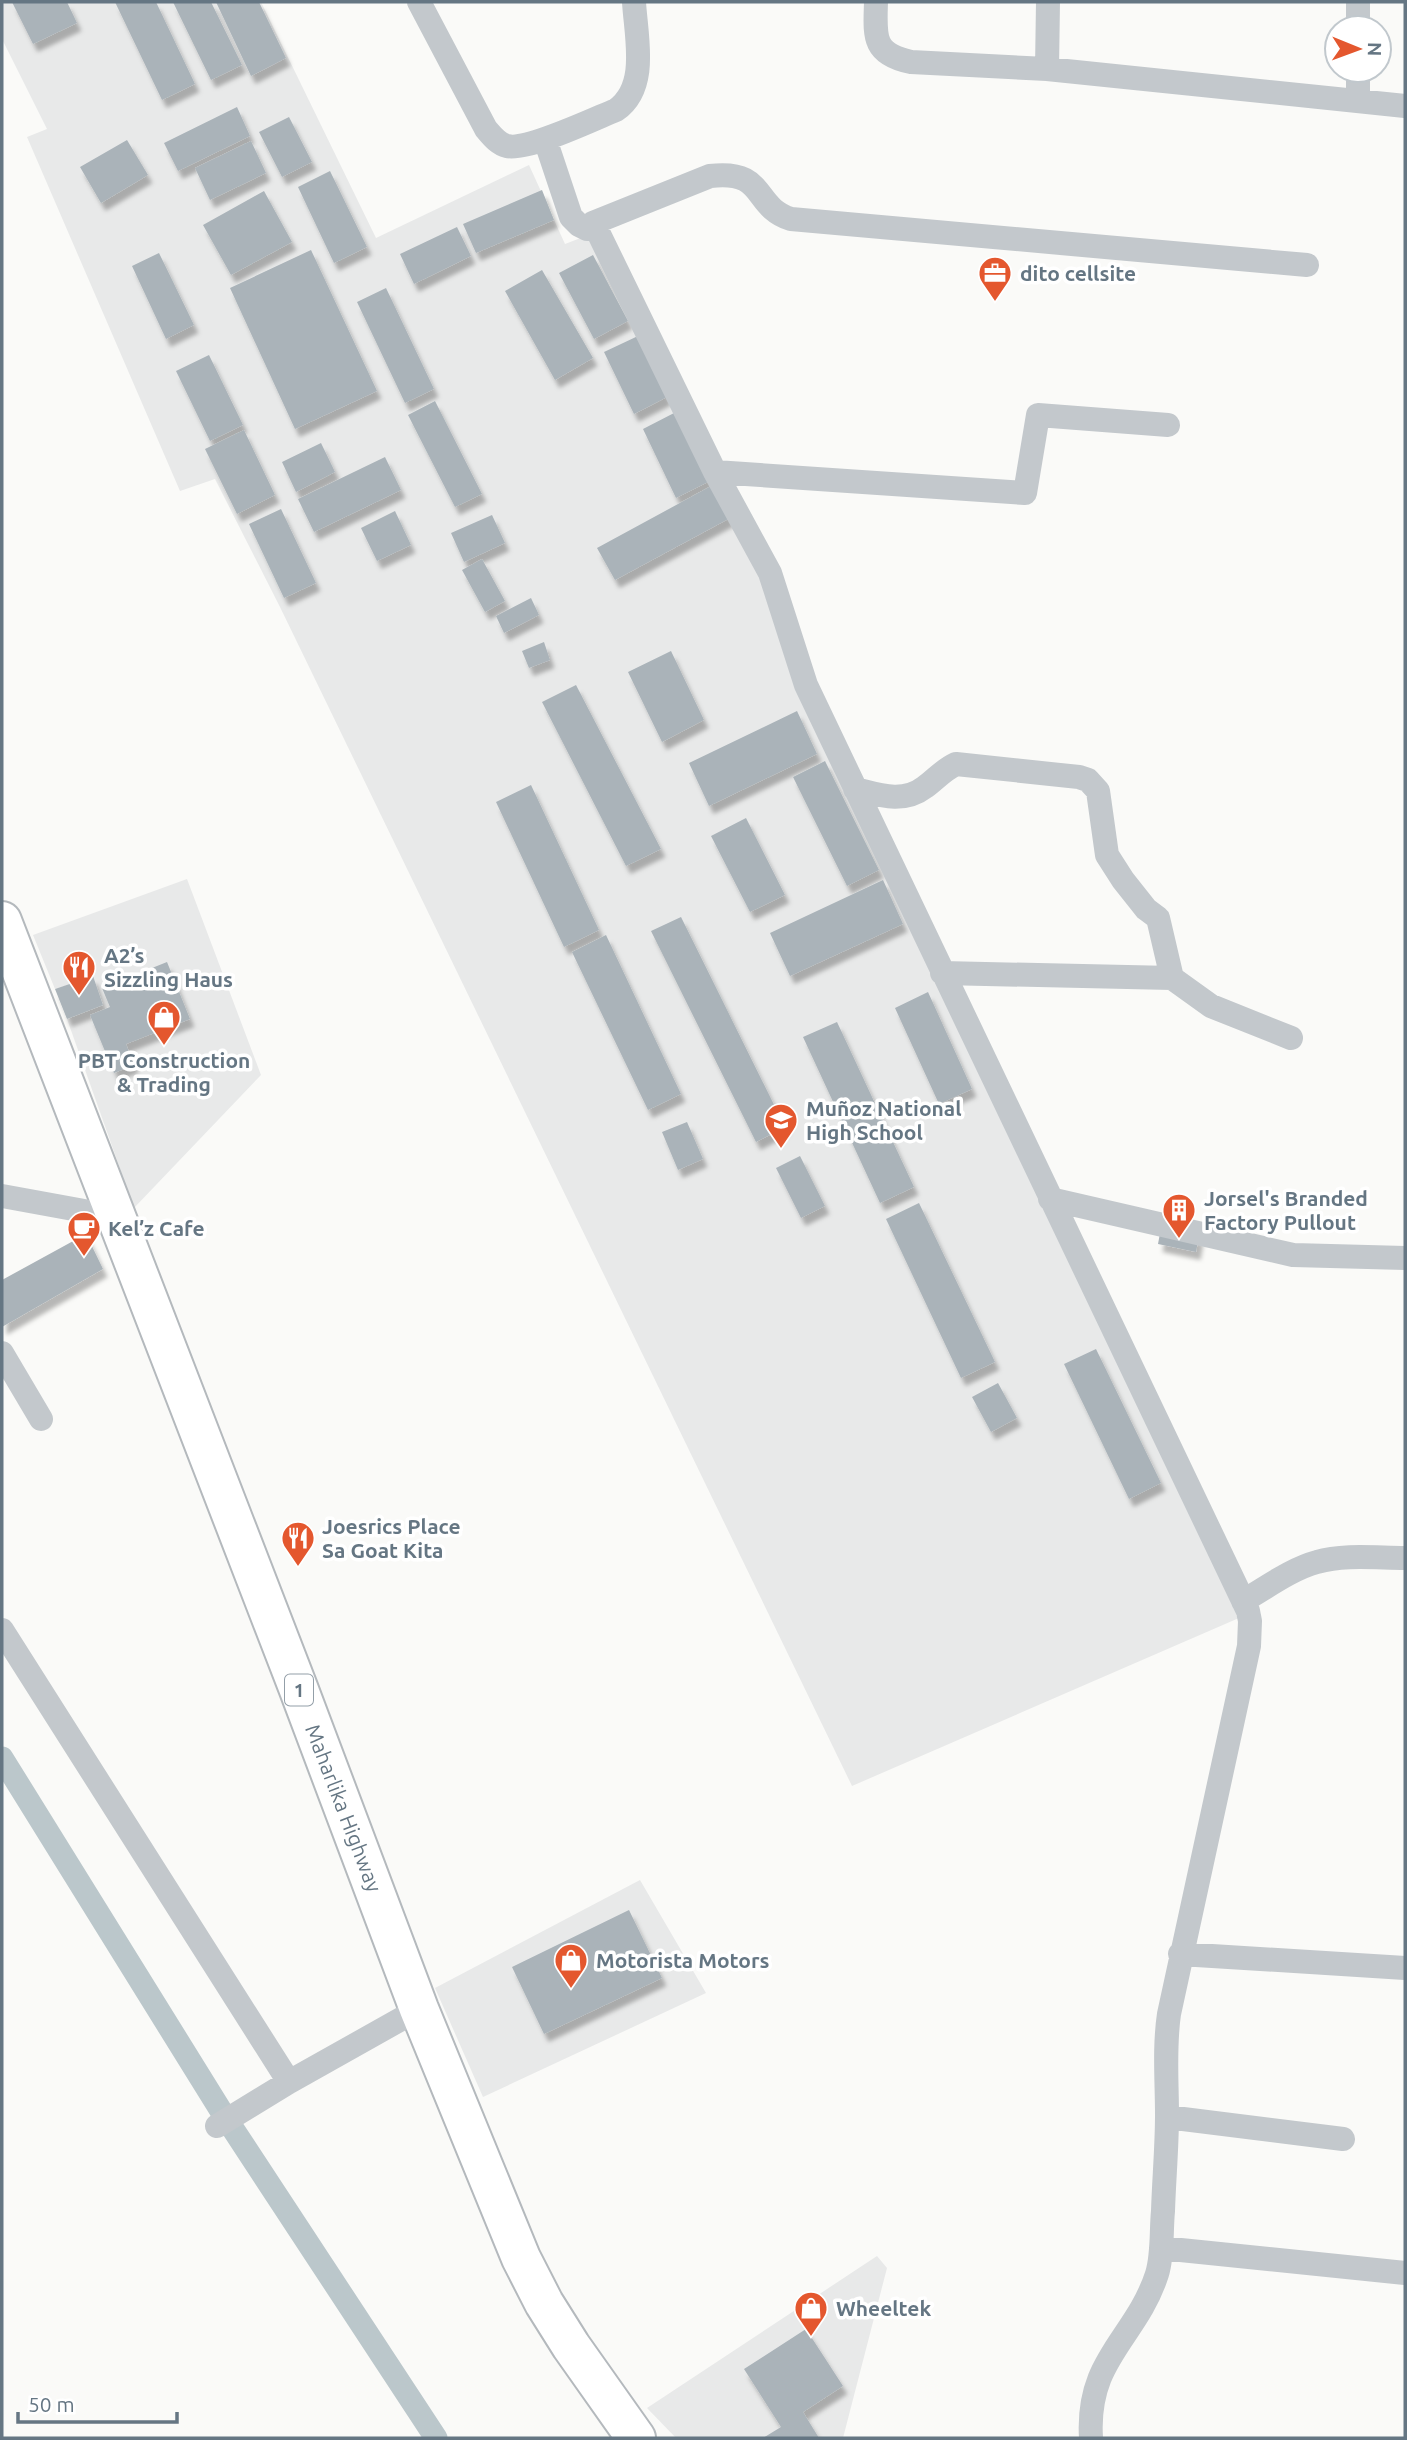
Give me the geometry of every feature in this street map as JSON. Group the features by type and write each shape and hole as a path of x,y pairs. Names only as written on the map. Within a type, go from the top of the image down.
{"highway":[{"name":"Maharlika Highway","path":"2,921 419,2009 527,2269 544,2303 571,2346 636,2438"}],"street":[{"path":"419,2 492,136 503,145 514,147 545,139 618,109 633,90 637,69 634,2"},
{"path":"876,2 879,44 888,55 911,62 1047,69 1405,106"},
{"path":"1047,69 1048,2"},
{"path":"1358,84 1358,100"},
{"path":"545,139 571,217 587,229 593,223 709,176 735,175 751,182 775,211 791,219 1307,265"},
{"path":"593,223 715,472 770,573 806,685 1243,1601 1250,1621 1249,1646 1180,1954 1167,2031 1167,2117 1158,2269 1149,2294 1101,2372 1093,2397 1091,2438"},
{"path":"715,472 1025,493 1038,415 1168,425"},
{"path":"855,789 905,798 923,789 943,770 956,764 1079,776 1088,780 1098,790 1107,855 1146,909 1158,918 1172,978"},
{"path":"942,973 1172,978 1211,1006 1291,1038"},
{"path":"2,1196 117,1217"},
{"path":"1050,1199 1293,1255 1405,1258"},
{"path":"2,1353 41,1419"},
{"path":"1243,1601 1318,1561 1405,1558"},
{"path":"2,1630 289,2082"},
{"path":"1180,1954 1405,1968"},
{"path":"217,2126 419,2009"},
{"path":"1167,2117 1343,2139"},
{"path":"1161,2248 1405,2273"}],"shaded area":[{"name":"Muñoz National High School","path":"2,2 261,2 376,238 529,165 565,244 591,234 764,577 1239,1618 852,1786 280,607 215,479 180,491 27,137 47,129 2,39"},
{"name":"PBT Construction & Trading","path":"187,879 261,1075 134,1208 67,1019 103,1005 93,977 55,989 33,935"},
{"name":"Motorista Motors","path":"640,1880 706,1993 483,2097 435,1988"},
{"name":"Wheeltek","path":"877,2256 887,2268 843,2438 676,2438 647,2408"}],"building":[{"path":"12,2 67,2 77,23 33,44"},
{"path":"115,2 156,2 195,84 162,100"},
{"path":"173,2 211,2 242,65 211,80"},
{"path":"216,2 259,2 286,58 251,76"},
{"path":"237,107 250,136 178,171 164,143"},
{"path":"289,117 312,162 282,177 259,132"},
{"path":"127,140 148,175 101,203 80,167"},
{"path":"251,141 266,173 210,200 195,168"},
{"path":"330,171 367,247 334,263 298,187"},
{"path":"542,190 554,220 476,253 463,224"},
{"path":"264,191 292,242 231,275 203,225"},
{"path":"457,227 471,256 414,284 400,254"},
{"path":"311,250 377,391 295,429 230,288"},
{"path":"159,253 194,325 166,339 132,266"},
{"path":"593,255 628,321 594,339 559,273"},
{"path":"542,270 593,358 555,380 505,291"},
{"path":"386,288 434,389 405,403 357,302"},
{"path":"638,336 667,397 634,414 604,352"},
{"path":"209,355 243,425 210,441 176,371"},
{"path":"435,401 482,494 455,507 408,415"},
{"path":"676,412 710,481 676,498 643,429"},
{"path":"244,430 275,495 237,514 205,449"},
{"path":"321,443 335,472 296,492 282,462"},
{"path":"385,457 401,490 314,532 298,499"},
{"path":"713,485 730,518 615,580 597,548"},
{"path":"281,509 316,583 284,598 249,524"},
{"path":"395,511 411,545 377,561 361,528"},
{"path":"492,515 505,543 464,562 451,533"},
{"path":"482,559 505,601 485,612 462,570"},
{"path":"531,598 539,615 504,633 496,616"},
{"path":"544,642 550,660 529,668 522,651"},
{"path":"671,651 704,720 662,742 628,672"},
{"path":"576,685 661,849 626,866 542,702"},
{"path":"797,711 817,754 709,806 689,763"},
{"path":"825,761 879,870 847,886 793,777"},
{"path":"531,785 599,930 564,947 496,802"},
{"path":"746,818 785,895 750,912 711,836"},
{"path":"883,880 903,924 790,976 770,933"},
{"path":"681,917 785,1127 756,1142 651,931"},
{"path":"606,935 681,1094 648,1110 572,952"},
{"path":"167,962 190,1019 126,1044 134,1065 114,1073 90,1015 110,1007 102,988"},
{"name":"A2’s Sizzling Haus","path":"93,976 103,1005 67,1019 55,989"},
{"path":"928,992 972,1089 939,1104 895,1008"},
{"path":"837,1022 914,1187 880,1203 803,1037"},
{"path":"687,1122 703,1159 678,1170 662,1132"},
{"path":"800,1156 825,1206 801,1218 776,1168"},
{"path":"919,1203 995,1362 961,1378 886,1219"},
{"name":"Jorsel's Branded Factory Pullout","path":"1161,1228 1199,1236 1196,1252 1158,1244"},
{"path":"86,1234 103,1269 2,1327 2,1280"},
{"path":"1096,1349 1161,1483 1129,1499 1064,1364"},
{"path":"998,1383 1017,1418 991,1432 972,1397"},
{"path":"629,1910 662,1978 544,2034 512,1967"},
{"path":"806,2329 843,2386 803,2412 819,2438 763,2438 781,2427 744,2369"}],"waterway":[{"path":"2,1758 223,2114"},
{"path":"233,2129 436,2438"}],"place":[{"name":"dito cellsite","path":"995,303"},
{"name":"A2’s Sizzling Haus","path":"79,997"},
{"name":"PBT Construction & Trading","path":"164,1047"},
{"name":"Muñoz National High School","path":"781,1150"},
{"name":"Jorsel's Branded Factory Pullout","path":"1179,1240"},
{"name":"Kel’z Cafe","path":"84,1258"},
{"name":"Joesrics Place Sa Goat Kita","path":"298,1568"},
{"name":"Motorista Motors","path":"571,1990"},
{"name":"Wheeltek","path":"811,2338"}]}
